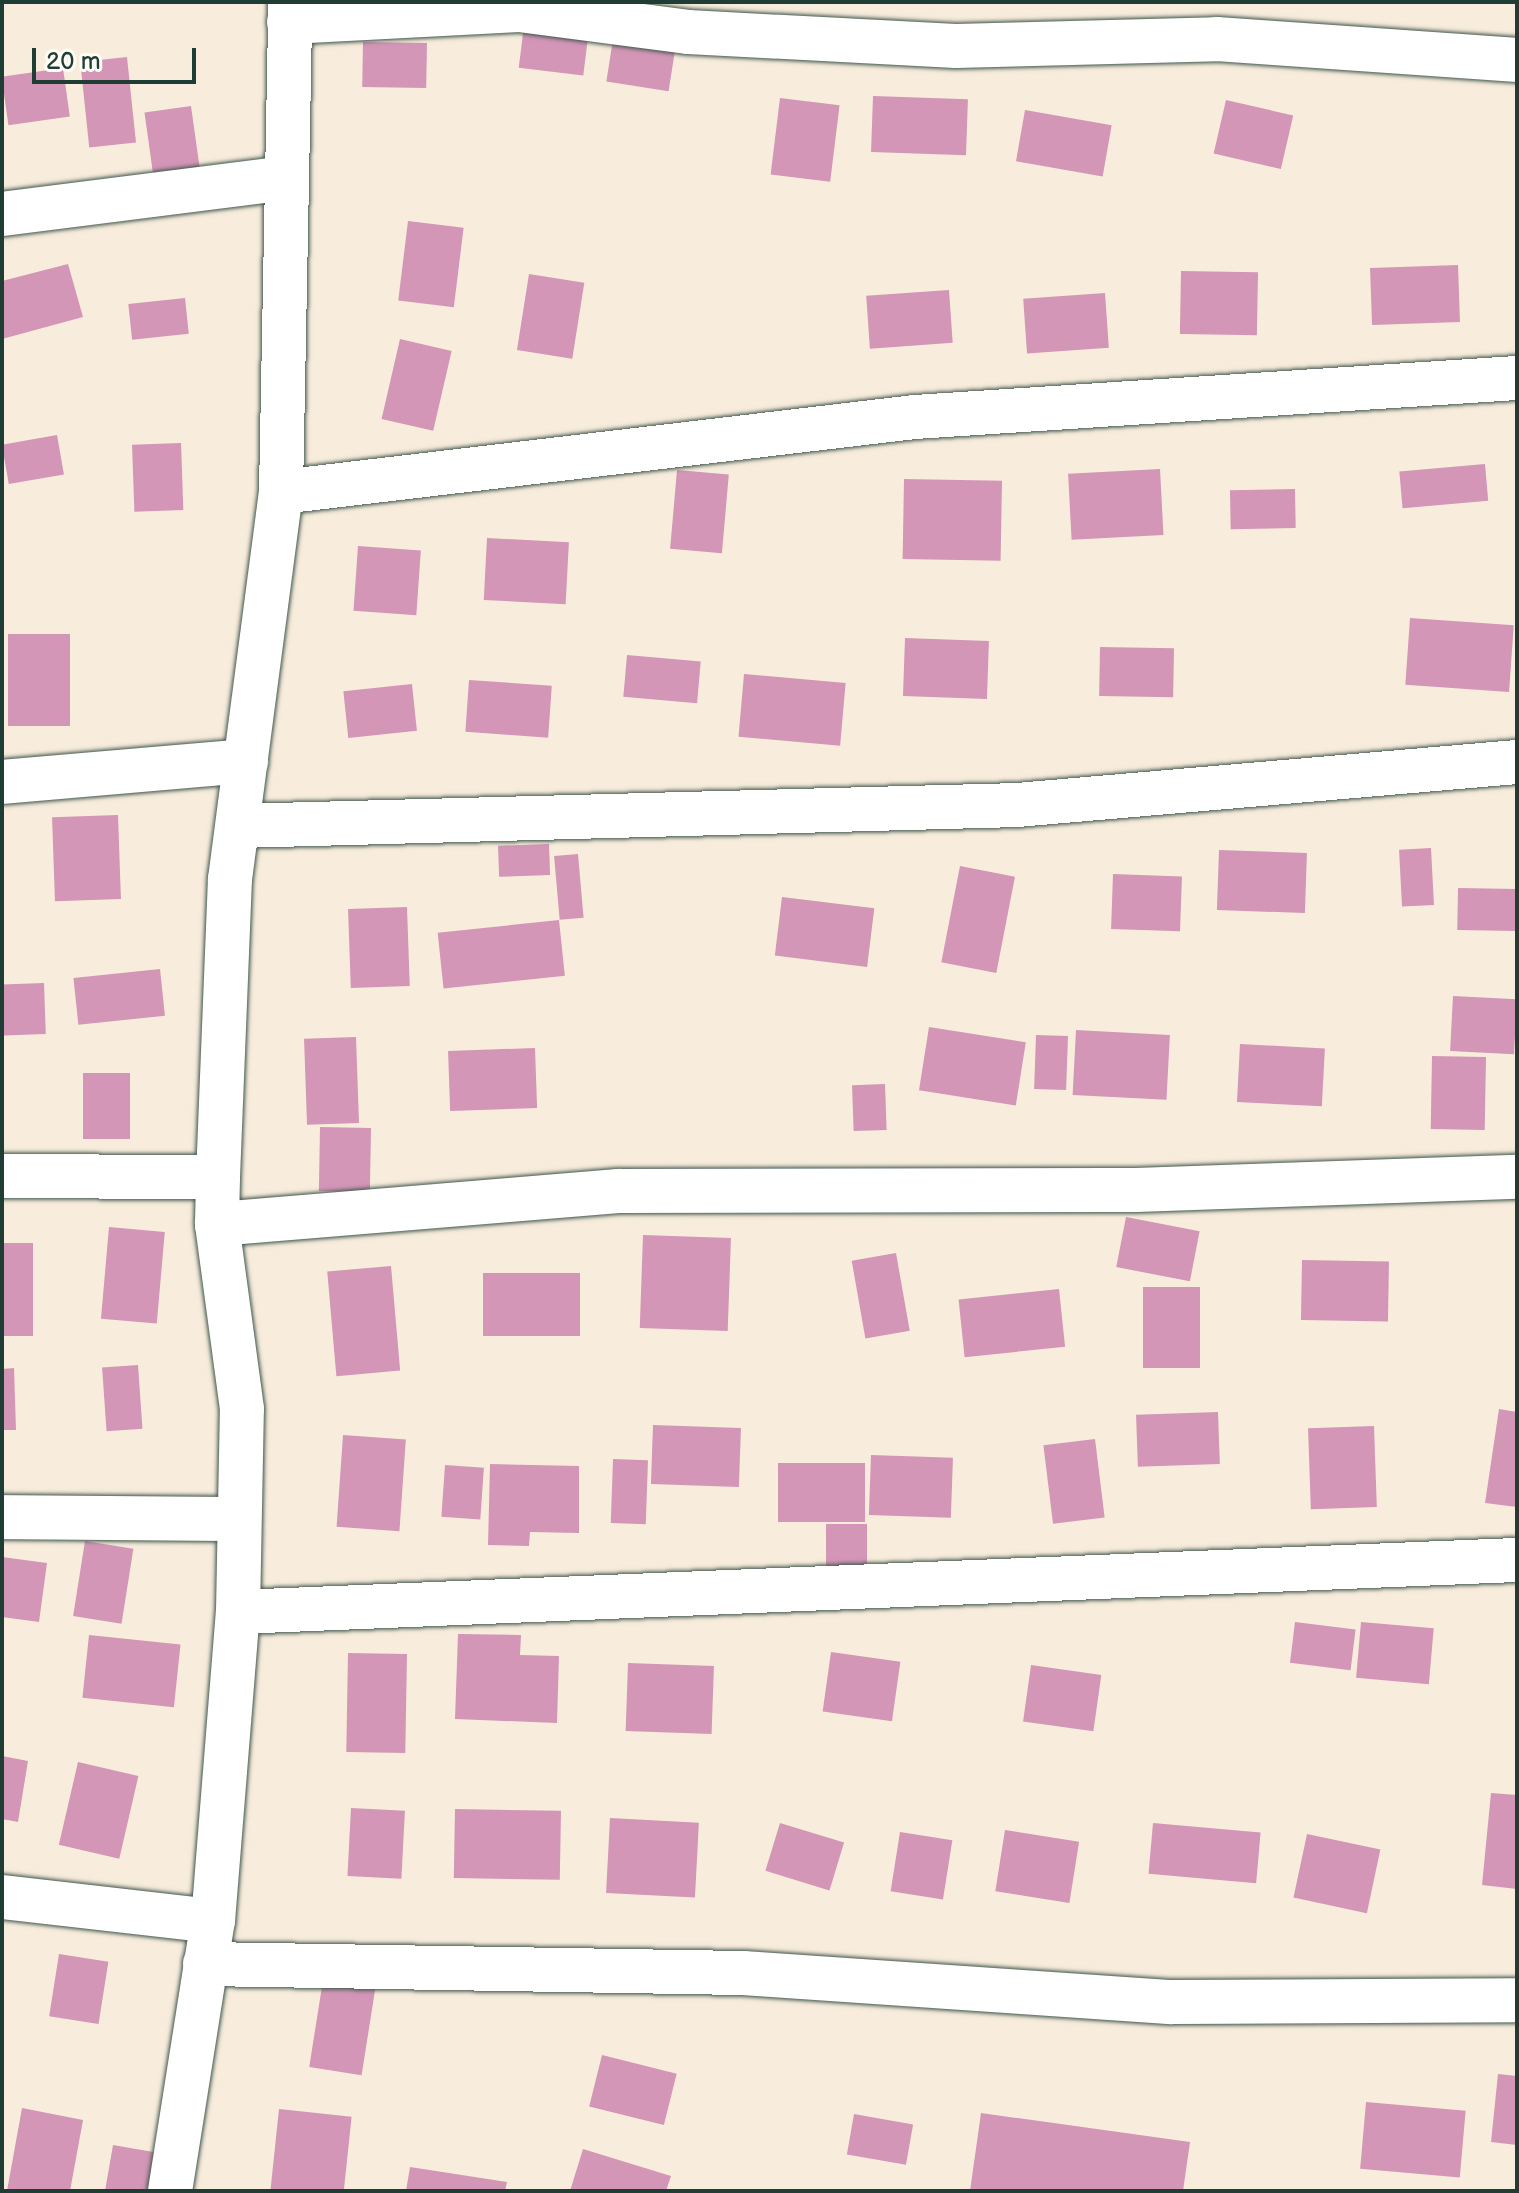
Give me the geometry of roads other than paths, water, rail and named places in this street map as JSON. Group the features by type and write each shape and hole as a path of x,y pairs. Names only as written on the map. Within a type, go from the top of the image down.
{"street":[{"path":"170,2191 213,1921 238,1612 237,1519 242,1409 217,1224 218,1177 238,826 281,492 290,12 531,6 688,32 956,46 1217,39 1517,60"},
{"path":"2,214 286,178"},
{"path":"281,492 915,417 1517,378"},
{"path":"2,782 246,761"},
{"path":"238,826 1017,805 1517,762"},
{"path":"2,1176 218,1177"},
{"path":"217,1224 618,1191 1136,1190 1517,1177"},
{"path":"2,1517 237,1519"},
{"path":"238,1612 1517,1560"},
{"path":"2,1897 213,1921"},
{"path":"205,1964 743,1973 1172,2002 1517,2000"}]}
